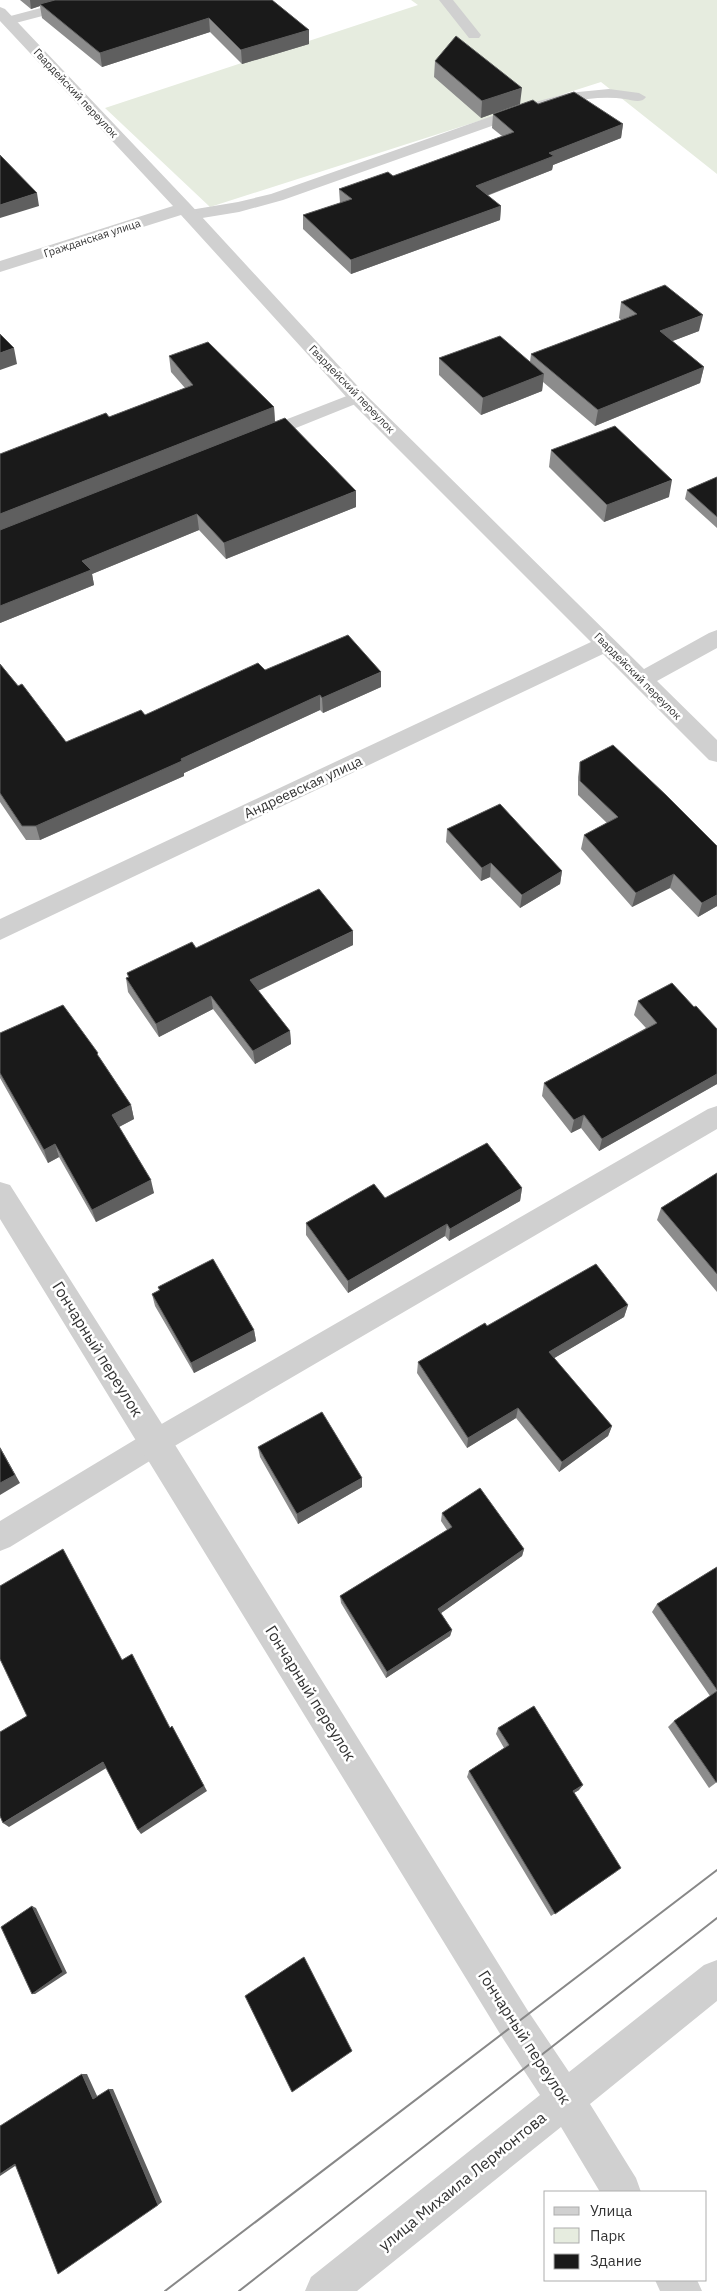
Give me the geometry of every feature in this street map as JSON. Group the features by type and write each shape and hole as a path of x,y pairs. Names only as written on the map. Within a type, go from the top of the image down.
{"street":[{"name":"Гвардейский переулок","path":"4,17 358,397 717,754"},
{"name":"Гражданская улица","path":"0,267 187,212"},
{"path":"642,680 717,638"},
{"name":"Андреевская улица","path":"0,930 606,644"},
{"name":"Гончарный переулок","path":"0,1194 156,1442 515,2024 565,2099 621,2191"},
{"name":"улица Михаила Лермонтова","path":"325,2291 717,1978"}],"lane":[{"path":"4,17 87,0"},
{"path":"446,0 474,35"},
{"path":"187,212 239,207 278,197 526,109 566,97 590,92 608,92 639,97"},
{"path":"248,441 358,397"},
{"path":"0,1537 156,1442 717,1116"}],"green space":[{"path":"411,0 717,0 717,174 601,82 210,207 105,108 418,5"}],"building":[{"path":"55,0 272,0 309,30 241,50 209,18 100,53 40,4"},
{"path":"456,36 522,88 482,101 435,61"},
{"path":"574,92 623,124 549,153 554,156 476,186 501,206 351,260 303,215 352,199 339,189 388,172 393,176 514,132 493,114 533,100 538,104"},
{"path":"0,155 37,193 0,205"},
{"path":"665,285 703,315 660,331 704,367 598,410 531,354 637,314 621,302"},
{"path":"0,334 14,348 0,353"},
{"path":"500,336 544,374 483,398 439,358"},
{"path":"208,342 274,407 0,514 0,454 106,413 109,417 193,385 169,356"},
{"path":"285,418 356,491 224,543 197,514 82,561 91,570 0,606 0,530"},
{"path":"615,426 672,480 607,505 551,450"},
{"path":"717,477 717,517 687,490"},
{"path":"348,635 381,672 322,698 320,695 181,759 182,761 36,826 22,826 0,793 0,664 18,686 22,684 66,742 141,710 145,715 258,663 265,670"},
{"path":"613,745 717,846 717,895 702,903 674,874 636,893 584,835 618,817 580,781 580,762"},
{"path":"500,804 562,871 522,895 491,863 482,868 447,829"},
{"path":"319,889 353,931 250,980 290,1031 253,1051 211,996 156,1024 126,978 129,977 127,973 192,942 196,948"},
{"path":"672,983 717,1029 717,1074 602,1139 584,1115 574,1120 544,1083 657,1023 638,1001"},
{"path":"63,1005 98,1053 131,1105 112,1115 151,1180 92,1210 55,1144 44,1150 0,1073 0,1033"},
{"path":"487,1143 522,1188 450,1229 447,1224 348,1281 306,1223 374,1184 385,1198"},
{"path":"717,1173 717,1274 661,1208"},
{"path":"213,1259 254,1330 191,1363 152,1294 160,1290 158,1287"},
{"path":"596,1264 628,1305 549,1352 612,1426 562,1462 518,1408 468,1438 418,1362 485,1323 487,1326"},
{"path":"322,1412 362,1478 297,1514 258,1447"},
{"path":"0,1448 15,1475 0,1483"},
{"path":"480,1488 524,1549 438,1609 452,1630 387,1672 340,1596 452,1527 442,1513"},
{"path":"63,1549 122,1660 132,1654 170,1728 172,1726 204,1786 138,1830 103,1762 3,1823 0,1816 0,1732 27,1716 0,1659 0,1586"},
{"path":"717,1567 717,1690 657,1604"},
{"path":"717,1691 717,1782 716,1782 674,1721"},
{"path":"534,1706 583,1785 573,1791 621,1868 555,1914 469,1771 509,1745 498,1728"},
{"path":"32,1906 63,1972 32,1994 1,1927"},
{"path":"304,1957 352,2051 292,2092 245,1996"},
{"path":"82,2074 93,2099 109,2089 158,2205 58,2274 15,2164 0,2174 0,2126"}],"tram line":[{"path":"165,2291 717,1870"},
{"path":"239,2291 717,1918"}]}
